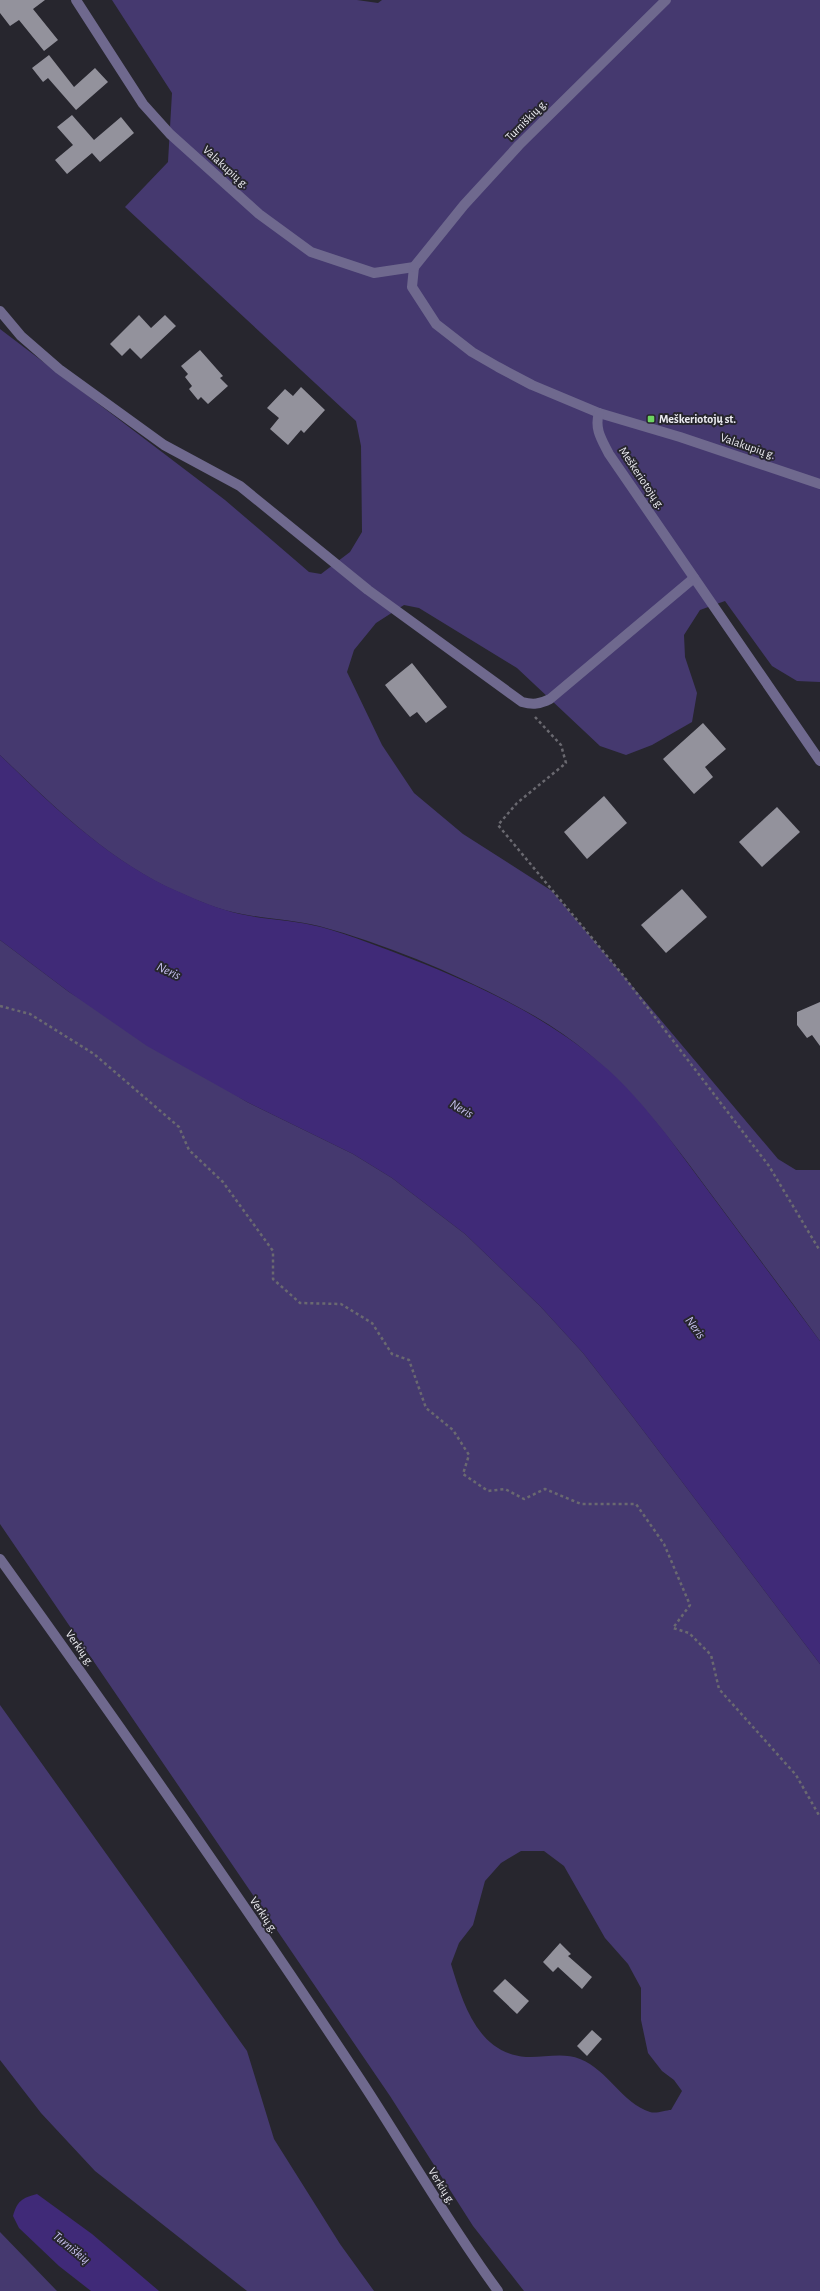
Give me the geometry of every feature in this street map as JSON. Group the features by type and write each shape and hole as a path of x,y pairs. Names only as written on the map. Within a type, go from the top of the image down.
{"street":[{"name":"Valakupių g.","path":"76,0 143,104 170,134 259,214 311,252 374,273 414,267"},
{"name":"Turniškių g.","path":"414,267 464,205 520,145 666,0"},
{"path":"414,267 412,287 436,324 472,352 498,367 532,385 600,413"},
{"path":"0,311 21,336 59,369 164,445 240,486 368,590 522,702 531,704 541,703 550,699 694,578"},
{"name":"Valakupių g.","path":"600,413 680,437 820,484"},
{"name":"Meškeriotojų g.","path":"600,413 596,422 598,433 609,454 820,761"},
{"name":"Verkių g.","path":"0,1559 130,1741 360,2080 444,2214 498,2291"}],"path":[{"path":"522,702 561,745 566,763 518,803 498,825 622,974 768,1166 820,1251"},
{"path":"0,1006 30,1014 94,1054 179,1127 189,1150 223,1182 273,1251 273,1279 300,1303 341,1304 372,1323 392,1354 409,1360 426,1408 453,1430 469,1456 463,1474 488,1491 505,1489 524,1499 545,1489 581,1504 636,1504 664,1544 690,1604 673,1628 689,1633 712,1655 719,1689 796,1775 820,1817"}],"shaded area":[{"path":"112,0 357,0 378,3 382,0 820,0 820,682 797,681 772,666 725,601 700,610 684,635 685,657 697,693 692,722 652,745 626,755 600,746 517,668 419,608 404,605 376,623 354,650 347,672 382,745 414,793 463,834 552,891 778,1159 796,1170 820,1170 820,1341 697,1175 656,1123 611,1074 587,1052 560,1032 531,1014 480,987 401,953 319,926 251,916 209,905 153,880 106,849 83,831 0,755 0,329 225,500 309,572 321,574 350,552 362,532 361,446 356,421 125,207 168,162 172,93"},
{"path":"0,940 69,992 247,1102 353,1154 392,1178 465,1234 540,1306 583,1353 820,1664 820,2291 524,2291 473,2226 390,2096 0,1524","holes":["521,1851 544,1851 564,1866 605,1938 628,1964 641,1988 641,2020 648,2053 662,2071 674,2080 682,2091 671,2110 650,2112 640,2108 599,2071 580,2059 567,2056 526,2057 509,2053 495,2046 484,2036 467,2010 451,1964 459,1943 473,1925 485,1881 501,1863"]},
{"path":"0,1705 247,2051 274,2139 340,2244 374,2291 247,2291 95,2171 41,2113 0,2060"},
{"path":"0,2232 56,2290 57,2291 0,2291"}],"water":[{"name":"Neris","path":"0,755 61,813 83,831 129,865 153,879 200,901 232,912 250,916 291,921 345,934 463,980 534,1016 557,1030 599,1062 634,1096 666,1134 820,1341 820,1664 583,1353 540,1306 465,1234 392,1178 353,1154 247,1102 147,1046 69,992 0,940"},
{"name":"Turniškių","path":"37,2194 92,2234 159,2291 91,2291 59,2266 19,2228 13,2216 16,2207 21,2201 27,2197"}],"building":[{"path":"0,0 45,0 33,9 58,40 44,51 19,20 10,26 0,13"},
{"path":"49,55 74,87 95,68 108,82 76,110 48,78 43,82 32,68"},
{"path":"72,115 94,140 121,117 134,133 100,162 92,153 67,174 55,160 73,145 57,127"},
{"path":"139,315 151,328 165,315 176,326 141,359 130,348 122,356 110,344"},
{"path":"200,350 223,376 220,378 228,386 208,404 201,397 198,400 189,389 192,386 185,377 188,374 181,366"},
{"path":"301,387 325,410 304,433 301,430 288,445 270,429 279,418 267,408 285,389 293,396"},
{"path":"412,663 447,707 426,723 417,712 410,717 385,685"},
{"path":"703,723 726,749 705,767 713,777 694,794 663,759"},
{"path":"604,796 627,823 587,859 564,832"},
{"path":"777,807 800,832 762,867 739,842"},
{"path":"682,889 707,917 666,953 641,925"},
{"path":"820,1002 820,1046 812,1035 807,1038 797,1025 797,1012"},
{"path":"560,1943 571,1954 568,1956 592,1977 582,1989 558,1967 553,1972 543,1962"},
{"path":"505,1979 529,2001 517,2014 493,1991"},
{"path":"592,2030 602,2039 587,2056 577,2046"}],"place":[{"name":"Meškeriotojų st.","path":"651,419"}]}
